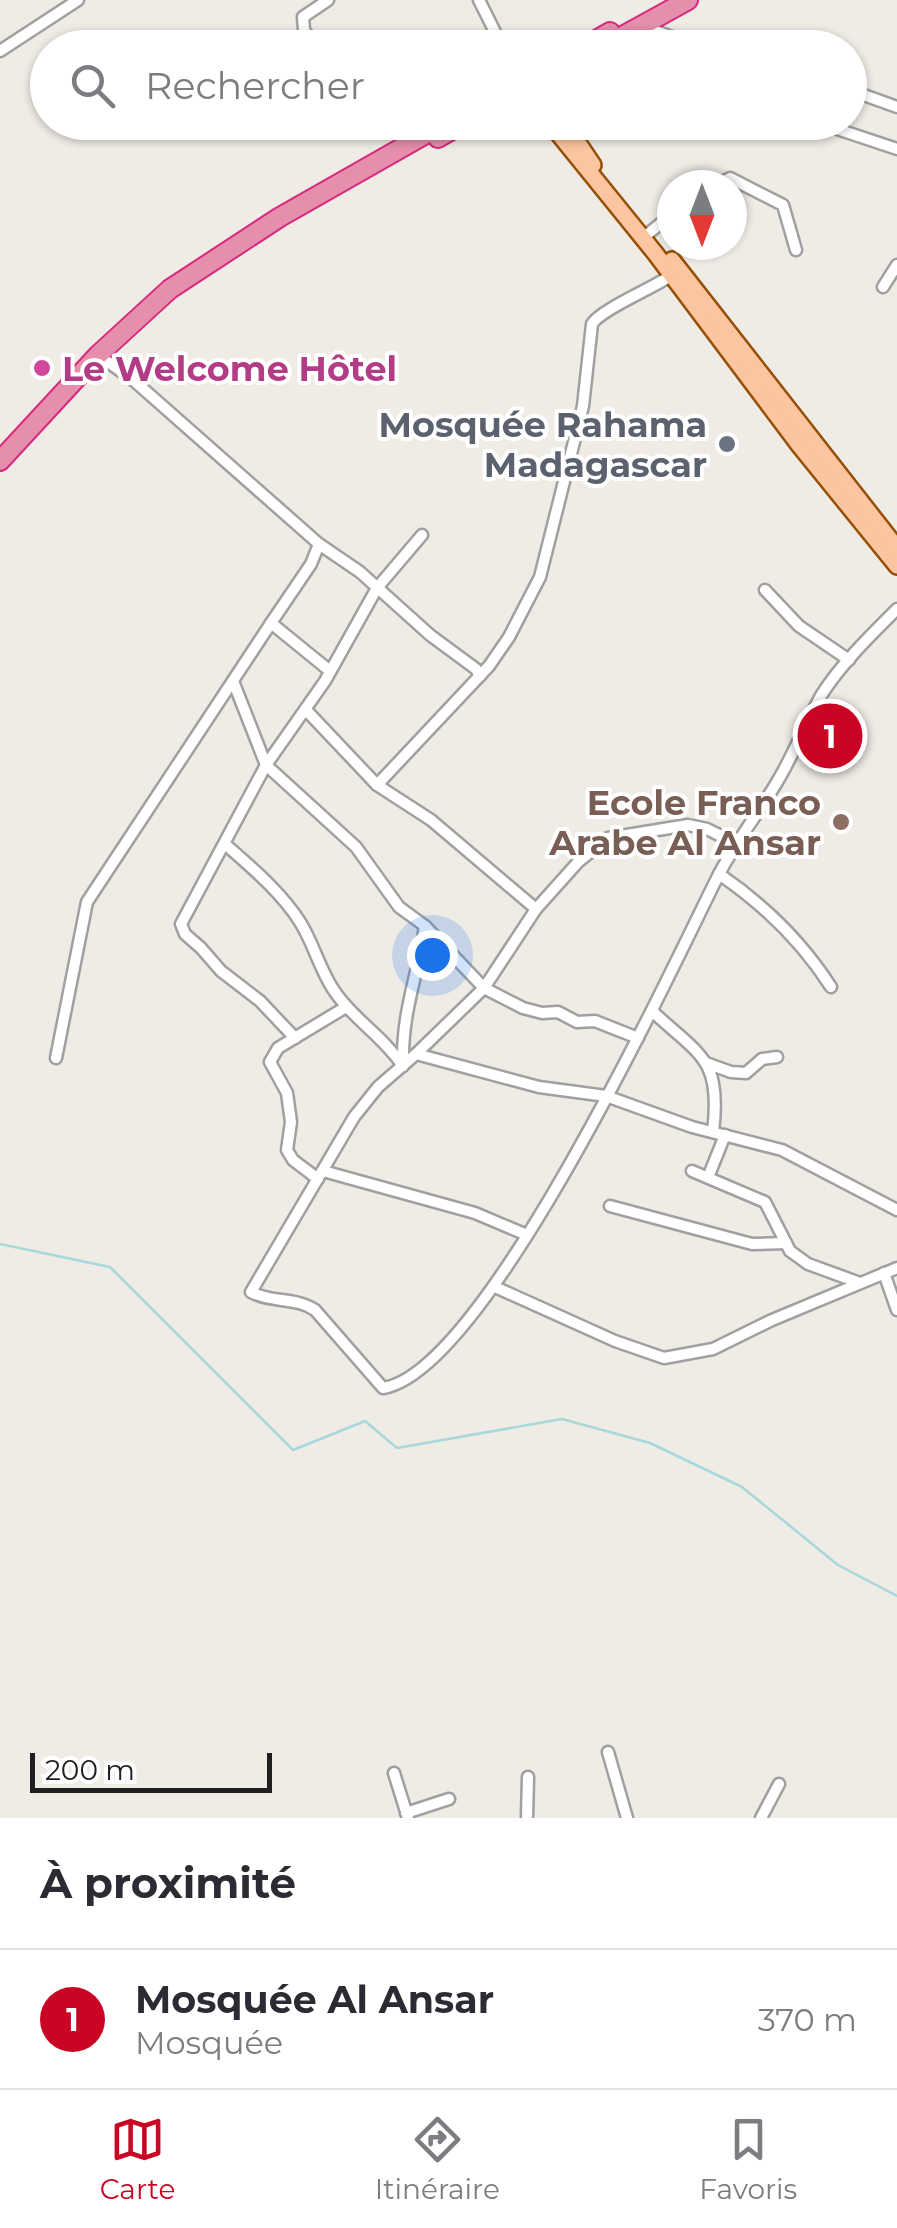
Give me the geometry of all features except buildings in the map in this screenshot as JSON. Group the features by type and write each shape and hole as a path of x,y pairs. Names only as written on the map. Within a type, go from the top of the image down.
{"highway":[{"path":"614,30 667,0"},
{"path":"635,30 688,0"},
{"path":"0,461 98,355 170,289 252,235 416,140"},
{"path":"252,235 284,223 434,140"}],"main road":[{"path":"563,140 897,566"},
{"path":"576,140 897,548"}],"street":[{"path":"32,30 78,0"},
{"path":"304,30 303,17 328,0"},
{"path":"479,0 494,30"},
{"path":"642,26 653,30"},
{"path":"0,51 30,31"},
{"path":"867,96 897,107"},
{"path":"867,140 897,150"},
{"path":"747,187 783,205 796,250"},
{"path":"649,232 657,226"},
{"path":"883,287 897,265"},
{"path":"377,785 480,676 509,637 540,577 587,387 592,324 597,316 672,275"},
{"path":"98,355 132,379 320,544 480,676"},
{"path":"295,1038 181,929 198,889 266,765 306,710 377,588 422,535"},
{"path":"56,1058 87,902 311,564 320,544"},
{"path":"765,590 799,626 848,660"},
{"path":"737,844 688,825 608,838 578,861 536,909 484,988 378,1087 354,1117 251,1292 306,1304 315,1310 380,1387 392,1386 428,1364 495,1287 527,1235 652,1012 718,874 778,780 823,693 848,660 897,609"},
{"path":"270,623 330,671"},
{"path":"233,681 266,765 356,847 399,907 426,926 484,988 523,1008 558,1012 577,1022 595,1021 638,1038"},
{"path":"306,710 377,785 431,820 536,909"},
{"path":"224,844 256,871 299,920 333,990 390,1047 403,1066"},
{"path":"718,874 749,895 779,924 813,959 831,987"},
{"path":"403,1066 404,1016 426,926"},
{"path":"346,1006 278,1048 270,1062 287,1093 287,1150 292,1160 321,1175 475,1213 527,1235"},
{"path":"652,1012 676,1029 706,1063 714,1090 719,1134 708,1176"},
{"path":"416,1054 539,1087 606,1096 719,1134 782,1150 897,1210"},
{"path":"706,1063 746,1073 762,1059 778,1058"},
{"path":"692,1171 765,1202 790,1250 808,1264 861,1284"},
{"path":"610,1206 752,1244 786,1243"},
{"path":"495,1287 615,1341 664,1358 713,1349 897,1268"},
{"path":"884,1273 897,1310"},
{"path":"608,1752 627,1818"},
{"path":"394,1773 407,1815 448,1799"},
{"path":"527,1818 528,1777"},
{"path":"761,1818 779,1784"}],"waterway":[{"path":"0,1244 110,1267 293,1450 365,1421 397,1448 562,1419 650,1443 742,1487 838,1565 897,1596"}],"place":[{"name":"Le Welcome Hôtel","path":"42,368"},
{"name":"Mosquée Rahama Madagascar","path":"727,444"},
{"name":"Mosquée Al Ansar","path":"830,736"},
{"name":"Ecole Franco Arabe Al Ansar","path":"841,822"}]}
